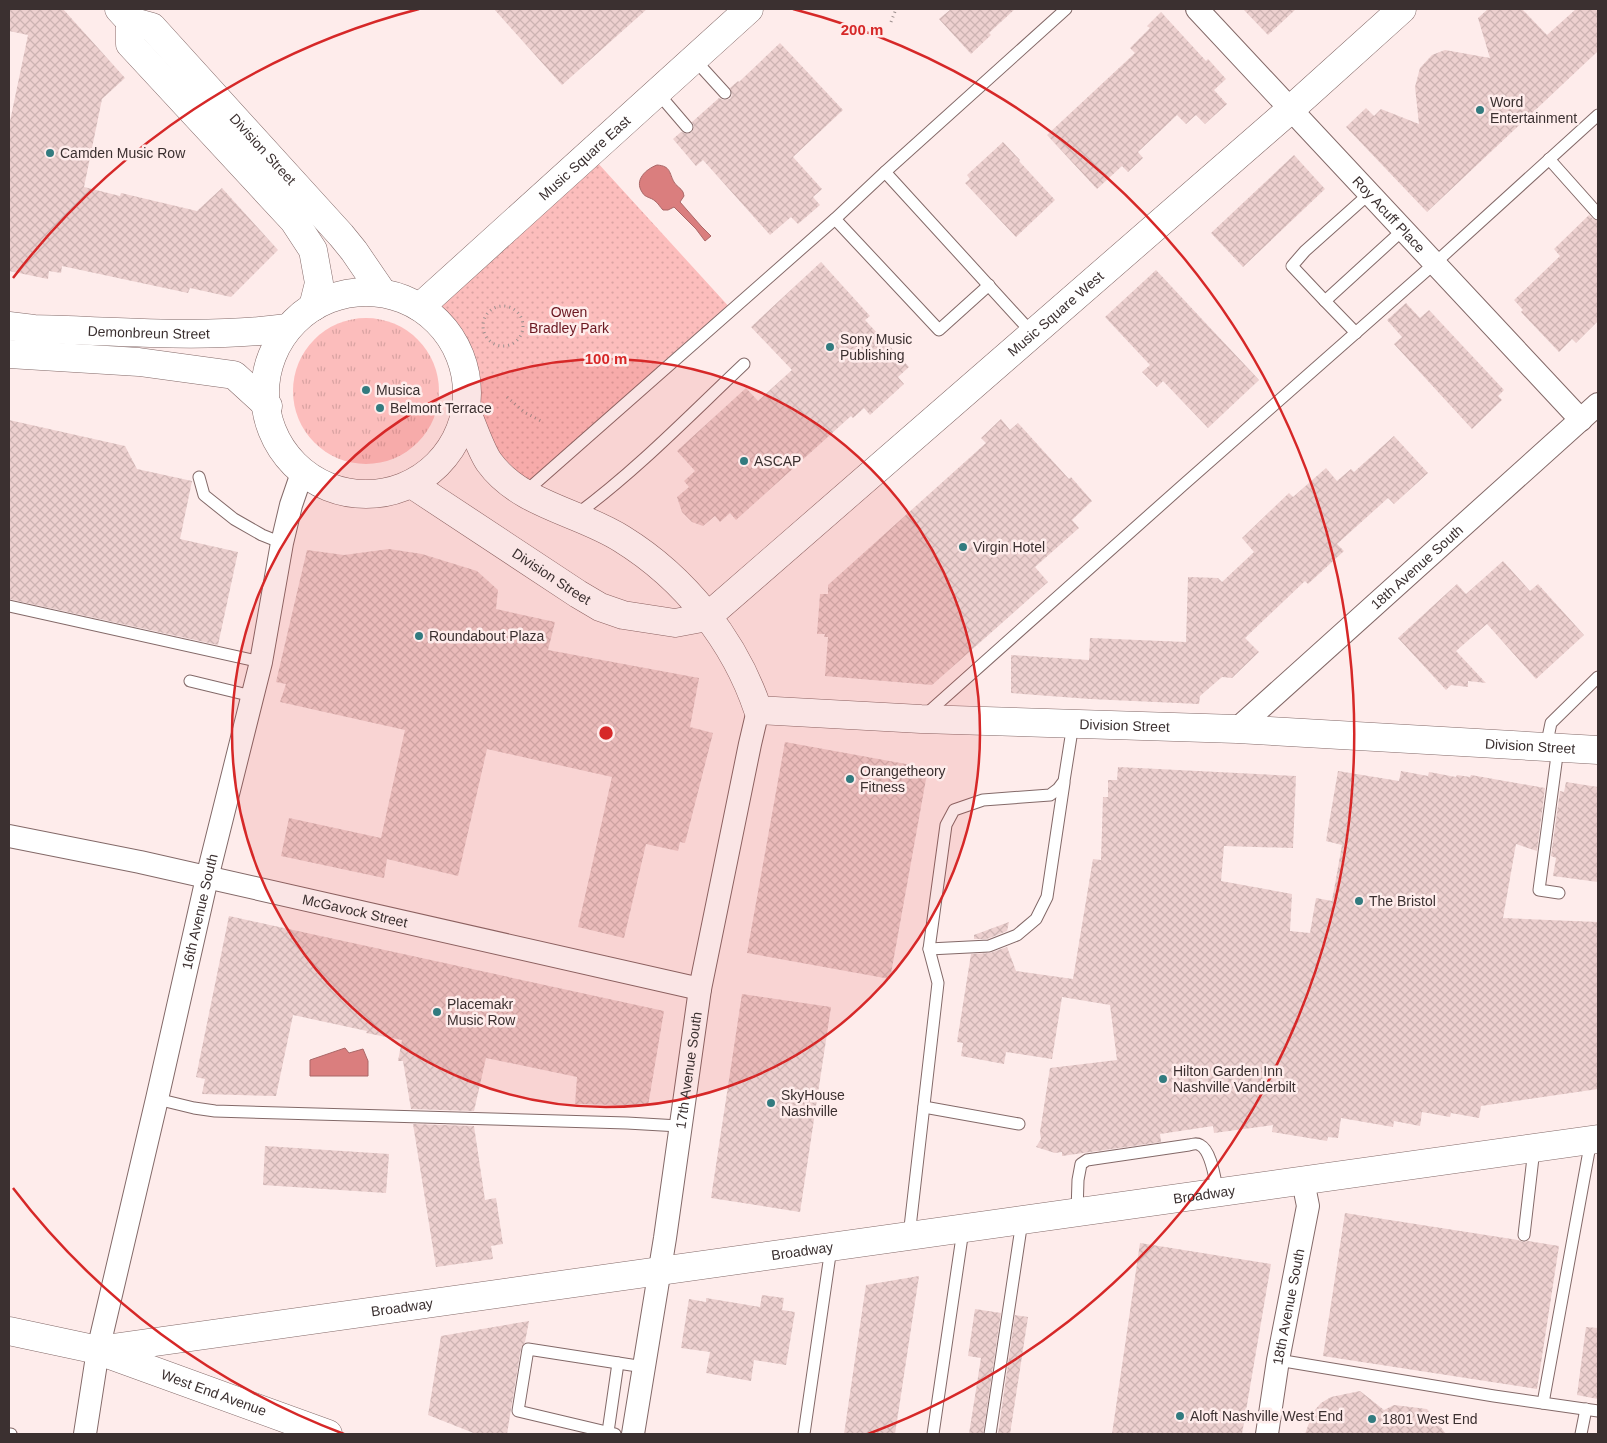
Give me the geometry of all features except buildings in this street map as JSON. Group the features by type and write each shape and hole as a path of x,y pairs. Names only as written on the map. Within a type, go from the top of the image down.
{"main road":[{"name":"Music Square East","path":"420,307 749,9"},
{"name":"Music Square West","path":"707,617 1291,109 1402,9"},
{"name":"Division Street","path":"124,15 152,27 346,240 382,292"},
{"name":"Division Street","path":"124,15 130,44 294,220 304,235 313,250 319,283 313,307"},
{"path":"382,292 420,307 447,333 460,357 466,383 466,410 458,437 443,460 412,485 394,492 363,495 332,490 302,473 288,459 274,434 268,406 266,376 274,350 288,328 313,307 334,298 356,293 382,292"},
{"name":"Demonbreun Street","path":"9,326 34,329 197,334 241,333 288,328"},
{"name":"Demonbreun Street","path":"9,354 139,362 234,375 268,406"},
{"path":"466,410 488,462 504,478 524,493 622,538 676,581 707,617 740,665 751,688 758,710"},
{"name":"Division Street","path":"412,485 578,594 600,606 624,615 675,623 707,617"},
{"name":"Division Street","path":"758,710 921,719 1237,729 1598,750"},
{"name":"Broadway","path":"9,1331 98,1350 1595,1140"},
{"name":"West End Avenue","path":"98,1350 290,1428 328,1434"}],"street":[{"name":"Roy Acuff Place","path":"1197,9 1581,420"},
{"name":"18th Avenue South","path":"1237,729 1598,404"},
{"name":"16th Avenue South","path":"85,1434 98,1350 158,1099 207,878 260,662 291,504 302,473"},
{"name":"17th Avenue South","path":"633,1434 659,1272 700,989 758,710"},
{"name":"McGavock Street","path":"9,836 207,878 700,989"},
{"name":"18th Avenue South","path":"1267,1434 1278,1360 1308,1206 1303,1181"}],"lane":[{"path":"524,493 835,220 885,172 1066,9"},
{"path":"694,59 724,93"},
{"path":"657,92 687,127"},
{"path":"921,719 1435,264 1598,115"},
{"path":"1549,159 1598,214"},
{"path":"885,172 1033,334"},
{"path":"1356,333 1292,266 1304,251 1350,208 1370,193"},
{"path":"835,220 939,330 989,285"},
{"path":"1325,301 1404,229"},
{"path":"575,516 609,491 744,364"},
{"path":"199,476 204,495 234,519 262,535 282,543"},
{"path":"9,606 260,662"},
{"path":"1559,893 1539,890 1552,747 1551,723 1598,677"},
{"path":"190,681 252,696"},
{"path":"929,949 988,946 1017,935 1036,919 1047,897 1073,724"},
{"path":"909,1237 938,983 929,949 946,825 954,810 983,800 1050,796 1064,782"},
{"path":"158,1099 215,1111 679,1126"},
{"path":"924,1107 1019,1124"},
{"path":"1543,1403 1595,1140"},
{"path":"1077,1214 1078,1180 1081,1164 1087,1160 1199,1144 1206,1149 1211,1161 1218,1193"},
{"path":"1524,1235 1534,1149"},
{"path":"990,1434 1022,1221"},
{"path":"932,1434 963,1230"},
{"path":"804,1434 831,1248"},
{"path":"618,1363 611,1433 518,1411 528,1349 644,1367"},
{"path":"1278,1360 1598,1411"},
{"path":"1581,1434 1586,1409"}],"path":[{"path":"891,22 896,9"},
{"path":"500,306 509,307 518,313 523,327 521,336 511,345 498,346 491,343 485,337 483,329 487,313 500,306"},
{"path":"507,397 524,412 541,421"}],"green space":[{"name":"Owen Bradley Park","path":"596,161 732,310 532,486 495,449 474,407 474,381 464,351 441,304"},
{"path":"366,318 394,324 417,340 433,363 439,391 433,419 417,442 394,458 366,464 338,458 315,442 299,419 293,391 299,363 315,340 338,324"}],"shaded area":[{"path":"657,165 669,170 675,183 683,192 684,196 680,202 711,236 705,241 674,207 663,210 656,202 642,192 639,183 640,179 645,172"},
{"path":"345,1048 349,1053 363,1049 368,1061 368,1076 310,1076 310,1060"}],"place":[{"name":"Word Entertainment","path":"1480,110"},
{"name":"Camden Music Row","path":"50,153"},
{"name":"Sony Music Publishing","path":"830,347"},
{"name":"Musica","path":"366,390"},
{"name":"Belmont Terrace","path":"380,408"},
{"name":"ASCAP","path":"744,461"},
{"name":"Virgin Hotel","path":"963,547"},
{"name":"Roundabout Plaza","path":"419,636"},
{"name":"Orangetheory Fitness","path":"850,779"},
{"name":"The Bristol","path":"1359,901"},
{"name":"Placemakr Music Row","path":"437,1012"},
{"name":"Hilton Garden Inn Nashville Vanderbilt","path":"1163,1079"},
{"name":"SkyHouse Nashville","path":"771,1103"},
{"name":"Aloft Nashville West End","path":"1180,1416"},
{"name":"1801 West End","path":"1372,1419"}]}
